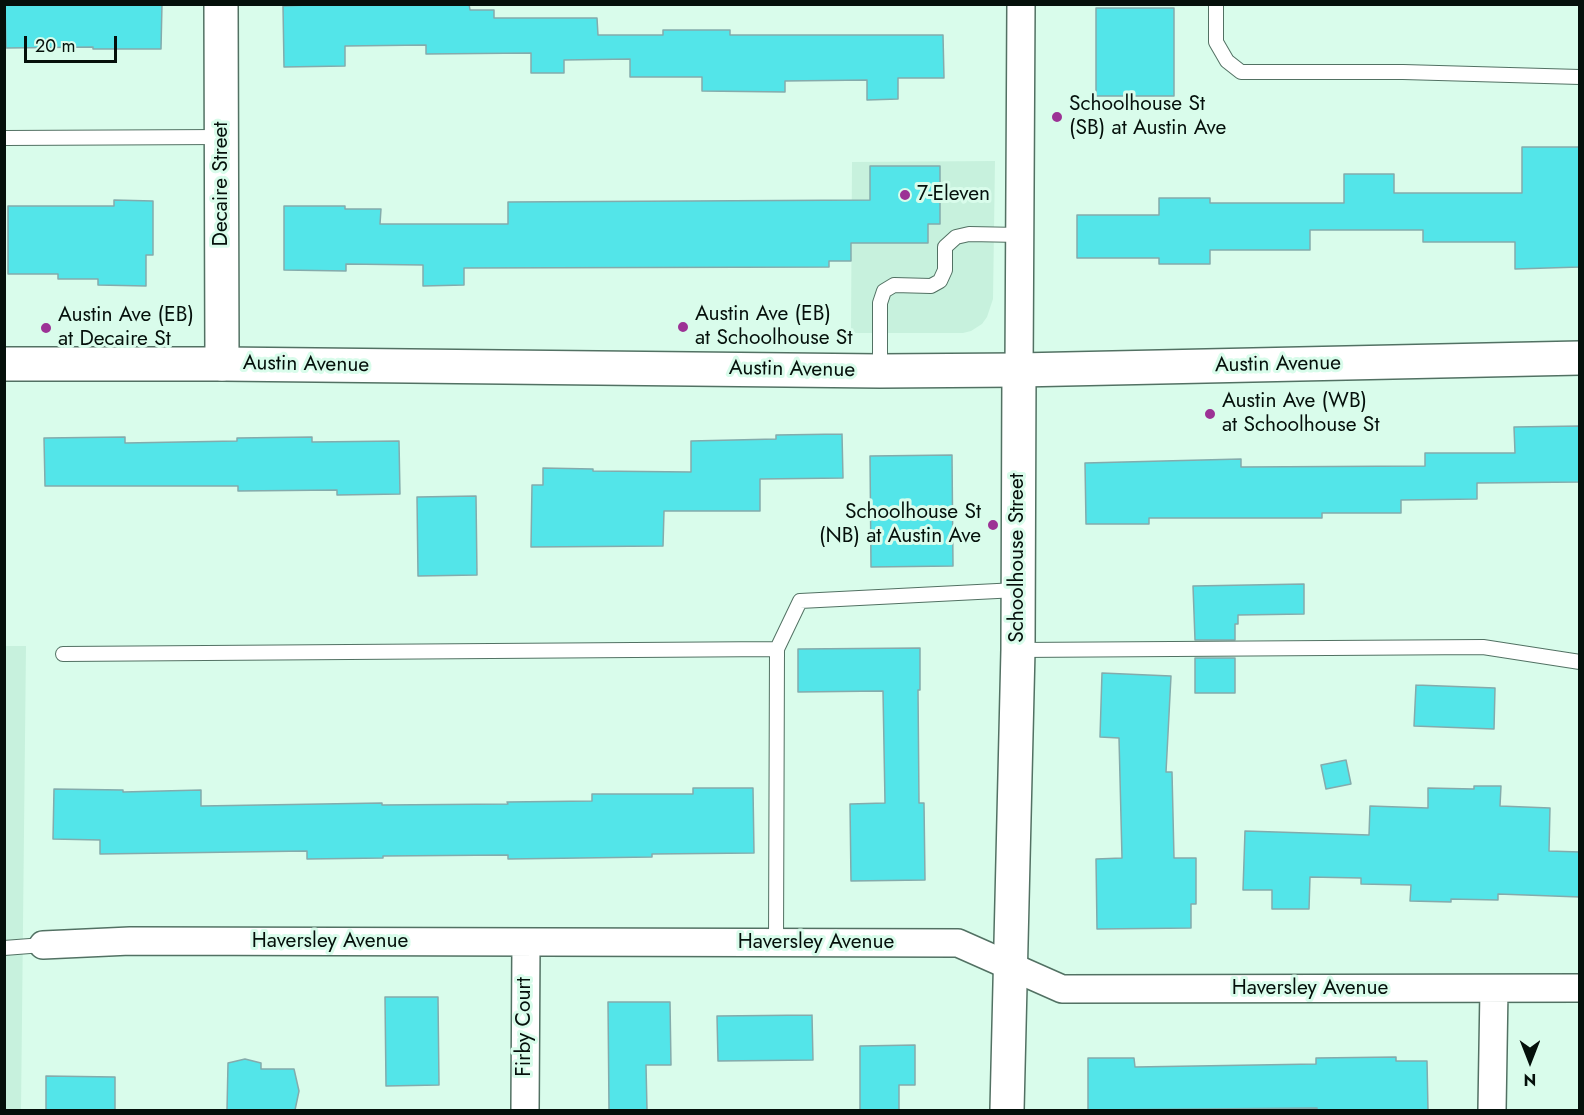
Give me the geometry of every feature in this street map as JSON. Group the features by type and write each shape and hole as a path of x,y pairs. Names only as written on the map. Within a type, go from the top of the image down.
{"main road":[{"name":"Decaire Street","path":"221,4 222,364"},
{"name":"Austin Avenue","path":"4,364 880,371 1580,358"},
{"name":"Schoolhouse Street","path":"1007,1110 1018,650 1019,370"}],"street":[{"name":"Schoolhouse Street","path":"1019,370 1021,4"},
{"name":"Haversley Avenue","path":"43,945 130,941 958,943 1062,989 1580,988"},
{"name":"Firby Court","path":"525,1110 526,943"},
{"path":"1492,1110 1494,989"}],"lane":[{"path":"1216,4 1216,42 1227,62 1240,72 1403,72 1580,77"},
{"path":"4,138 222,136"},
{"path":"880,371 880,303 884,291 894,285 931,286 940,281 945,270 945,247 956,237 969,234 1020,235"},
{"path":"776,943 777,649 800,601 1017,590"},
{"path":"1018,650 1483,647 1580,662"},
{"path":"63,654 777,649"},
{"path":"4,948 43,945"}],"shaded area":[{"path":"995,161 993,299 982,324 963,333 851,333 852,162"},
{"path":"4,646 26,646 21,1110 5,1110"}],"building":[{"path":"5,4 162,4 161,49 6,48"},
{"path":"469,4 470,10 494,10 494,18 597,18 598,35 663,35 663,30 730,30 730,35 943,35 944,78 898,78 898,99 867,100 867,80 785,81 785,92 702,91 702,77 630,77 630,59 564,60 564,73 531,73 531,53 426,54 426,45 345,46 345,66 284,67 283,6"},
{"path":"1096,8 1174,8 1174,96 1096,96"},
{"path":"1522,147 1580,147 1580,267 1515,269 1515,242 1423,242 1423,230 1310,230 1310,250 1210,250 1210,264 1159,264 1159,258 1077,258 1077,215 1159,215 1159,198 1210,198 1210,203 1344,203 1344,174 1394,174 1394,193 1522,193"},
{"path":"870,166 940,166 940,224 928,224 928,243 851,243 851,261 829,261 829,267 464,268 464,285 423,286 423,265 346,264 346,271 284,270 284,206 345,206 345,209 381,209 380,224 508,224 508,202 870,200"},
{"path":"114,200 153,201 153,255 146,255 146,286 98,285 98,279 58,279 58,274 8,274 8,206 114,206"},
{"path":"1580,426 1580,482 1477,483 1477,499 1401,500 1401,513 1322,513 1322,518 1149,518 1149,524 1086,524 1085,463 1241,459 1241,467 1425,466 1425,453 1515,453 1514,427"},
{"path":"842,434 843,478 760,479 760,511 664,511 663,546 531,547 532,485 543,485 543,468 691,472 691,441 776,439 776,435"},
{"path":"125,437 125,443 312,437 312,442 399,441 400,494 337,495 337,490 238,491 238,486 45,486 44,438"},
{"path":"952,455 953,566 871,567 870,456"},
{"path":"476,496 477,575 418,576 417,497"},
{"path":"1304,584 1304,614 1238,615 1238,624 1235,624 1235,640 1195,640 1193,586"},
{"path":"920,648 919,803 924,803 925,880 851,881 850,804 885,803 883,691 798,692 798,649"},
{"path":"1195,658 1235,658 1235,693 1195,693"},
{"path":"1102,673 1171,676 1166,772 1172,772 1174,858 1196,858 1196,904 1191,904 1191,928 1097,929 1096,859 1122,858 1119,738 1100,737"},
{"path":"1416,685 1495,688 1494,729 1414,726"},
{"path":"1346,760 1351,784 1326,789 1321,765"},
{"path":"1474,786 1501,786 1500,806 1550,808 1549,851 1580,852 1580,897 1498,894 1498,900 1410,901 1411,885 1361,884 1361,878 1310,877 1309,909 1272,909 1272,890 1243,890 1245,831 1369,835 1370,806 1428,808 1428,788 1474,789"},
{"path":"693,788 753,788 754,853 508,859 508,855 307,859 307,851 100,854 100,840 53,839 54,789 123,790 123,792 201,790 201,806 382,803 382,805 508,804 507,802 592,801 592,794 693,794"},
{"path":"385,997 438,997 439,1085 386,1086"},
{"path":"608,1002 670,1002 671,1065 646,1065 647,1110 609,1110"},
{"path":"812,1015 813,1060 718,1061 717,1016"},
{"path":"915,1045 915,1085 899,1085 899,1110 860,1110 860,1046"},
{"path":"1396,1057 1396,1061 1427,1061 1428,1110 1317,1110 1317,1108 1088,1110 1088,1058 1134,1058 1135,1067 1316,1064 1316,1058"},
{"path":"245,1059 261,1063 261,1069 294,1069 299,1091 295,1110 227,1110 228,1063"},
{"path":"46,1076 115,1077 115,1110 46,1110"}],"place":[{"name":"Schoolhouse St (SB) at Austin Ave","path":"1057,117"},
{"name":"7-Eleven","path":"905,195"},
{"name":"Austin Ave (EB) at Schoolhouse St","path":"683,327"},
{"name":"Austin Ave (EB) at Decaire St","path":"46,328"},
{"name":"Austin Ave (WB) at Schoolhouse St","path":"1210,414"},
{"name":"Schoolhouse St (NB) at Austin Ave","path":"993,525"}]}
